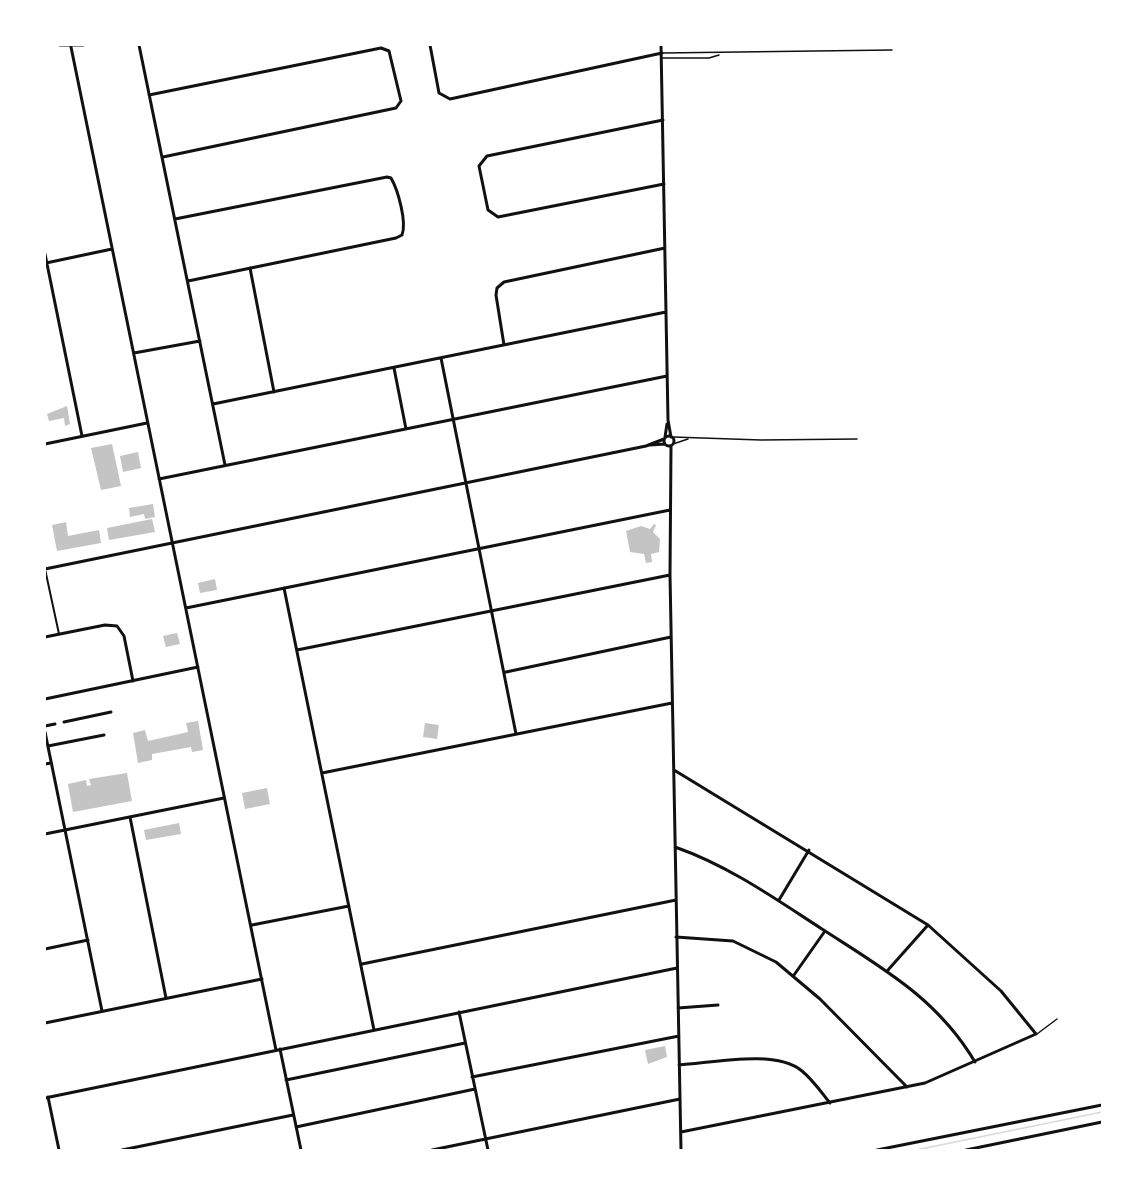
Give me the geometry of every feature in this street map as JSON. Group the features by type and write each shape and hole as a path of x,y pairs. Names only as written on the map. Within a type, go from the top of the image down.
{"street":[{"path":"60,45 71,47 83,45"},
{"path":"139,45 225,465"},
{"path":"430,45 439,93 450,99 662,56"},
{"path":"662,45 668,420 672,445 669,461 670,574 681,1150"},
{"path":"71,47 224,798 301,1150"},
{"path":"149,95 381,48 389,51 392,56 401,101 396,108 163,157"},
{"path":"663,120 491,155 483,158 479,166 488,210 498,217 664,184"},
{"path":"175,219 384,177 391,178 394,183 404,228 402,235 396,238 188,281"},
{"path":"504,345 495,295 497,288 504,282 665,248"},
{"path":"46,263 112,249"},
{"path":"45,254 82,436"},
{"path":"250,268 274,392"},
{"path":"213,404 666,312"},
{"path":"134,352 200,340"},
{"path":"441,358 506,672 516,734"},
{"path":"394,368 406,429"},
{"path":"159,479 667,376"},
{"path":"668,420 665,445 669,461"},
{"path":"45,444 147,423"},
{"path":"646,446 671,437"},
{"path":"59,634 45,568 646,446 672,445"},
{"path":"186,608 670,510"},
{"path":"297,650 670,574"},
{"path":"284,588 374,1030"},
{"path":"45,637 105,625 117,626 124,636 132,681"},
{"path":"506,672 672,638"},
{"path":"45,699 198,667"},
{"path":"322,773 672,703"},
{"path":"64,722 111,712"},
{"path":"45,726 55,724"},
{"path":"45,732 102,1011"},
{"path":"48,746 105,735"},
{"path":"45,764 51,763"},
{"path":"674,770 809,850 928,925 1001,991 1036,1034 938,1078 907,1087 681,1132"},
{"path":"45,834 224,798"},
{"path":"130,817 166,998"},
{"path":"675,847 719,864 888,970 914,991 950,1028 975,1062"},
{"path":"779,900 809,850"},
{"path":"362,964 676,900"},
{"path":"252,925 349,906"},
{"path":"888,970 928,925"},
{"path":"794,975 825,931"},
{"path":"676,937 705,937 733,941 760,953 794,975 907,1087"},
{"path":"45,949 88,940"},
{"path":"59,1150 47,1098 677,968"},
{"path":"45,1023 262,979"},
{"path":"678,1008 718,1005"},
{"path":"459,1012 488,1150"},
{"path":"472,1077 679,1036"},
{"path":"286,1080 465,1043"},
{"path":"680,1065 757,1059 785,1062 801,1070 830,1102"},
{"path":"296,1127 475,1089"},
{"path":"432,1150 680,1099"},
{"path":"877,1150 1102,1105"},
{"path":"122,1150 293,1115"},
{"path":"966,1150 1102,1122"}],"lane":[{"path":"662,56 892,50"},
{"path":"662,56 709,58 719,54"},
{"path":"671,437 689,439 857,439"},
{"path":"672,445 689,439"},
{"path":"1036,1034 1058,1019"}],"building":[{"path":"67,406 70,424 65,426 64,418 49,421 47,414"},
{"path":"112,444 121,486 101,490 91,448"},
{"path":"138,452 141,468 123,472 120,456"},
{"path":"153,504 155,517 145,519 144,514 130,517 129,508"},
{"path":"152,519 155,532 109,540 107,528"},
{"path":"66,522 68,536 99,530 101,543 57,551 52,525"},
{"path":"654,524 656,525 653,532 660,539 659,552 651,554 652,562 646,563 644,554 630,552 626,531 641,526 650,529"},
{"path":"215,579 217,590 200,593 198,583"},
{"path":"177,633 180,644 166,647 163,636"},
{"path":"198,721 203,750 192,752 191,747 152,754 152,760 138,763 133,733 145,730 148,741 188,732 186,723"},
{"path":"425,723 439,725 437,739 423,737"},
{"path":"127,773 132,801 73,812 68,784 86,780 87,786 91,785 89,779"},
{"path":"267,788 270,804 245,809 242,793"},
{"path":"179,823 181,834 146,840 144,830"},
{"path":"665,1046 667,1057 648,1064 645,1050"}],"waterway":[{"path":"916,1150 1102,1112"}]}
